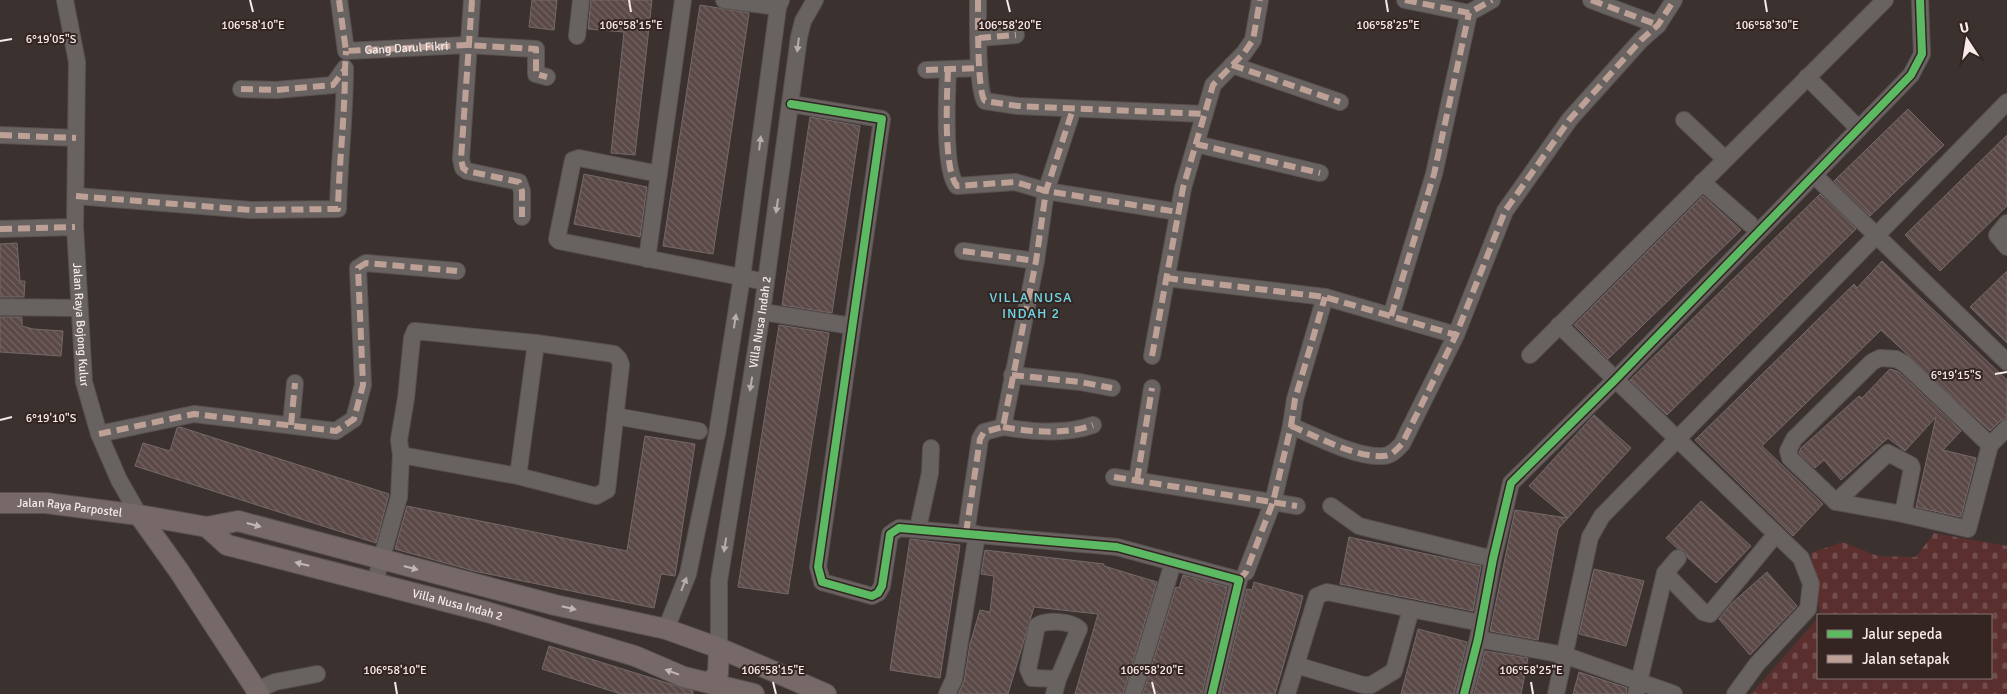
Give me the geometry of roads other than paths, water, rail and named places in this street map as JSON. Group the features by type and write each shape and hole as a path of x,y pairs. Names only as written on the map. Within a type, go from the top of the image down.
{"main road":[{"name":"Jalan Raya Parpostel","path":"0,503 46,503 139,515"},
{"name":"Villa Nusa Indah 2","path":"139,515 207,527 238,521 380,560 658,628 719,648 826,694"},
{"name":"Jalan Raya Bojong Kulur","path":"139,515 179,571 258,692"},
{"name":"Villa Nusa Indah 2","path":"207,527 227,545 487,612 636,656 684,677 754,694"},
{"path":"337,573 344,550"},
{"path":"636,656 640,638 658,628"},
{"name":"Villa Nusa Indah 2","path":"710,683 718,673 719,648"}],"street":[{"name":"Jalan Raya Bojong Kulur","path":"65,0 77,62 75,227 78,308 84,382 100,434 119,480 139,515"},
{"name":"Gang Darul Fikri","path":"76,196 251,210 338,209 339,158 345,97 346,51 339,0"},
{"path":"472,0 467,45 461,159 463,168 519,182 522,191 522,217"},
{"path":"577,36 581,0"},
{"path":"647,259 682,0"},
{"path":"724,0 779,4"},
{"name":"Villa Nusa Indah 2","path":"719,648 719,581 762,312 799,37 803,21 814,0"},
{"path":"978,0 979,68 982,96 985,101 1018,106 1204,114"},
{"path":"1152,356 1178,212 1212,85 1253,40 1260,0"},
{"path":"1405,0 1469,12 1492,0"},
{"path":"1591,0 1658,25"},
{"path":"1291,426 1362,454 1383,456 1391,454 1402,444 1456,335 1505,211 1570,119 1641,40 1658,25 1674,0"},
{"path":"1530,355 1885,0"},
{"path":"1464,694 1480,631 1493,559 1511,482 1616,380 1911,75 1922,54 1920,0"},
{"name":"Villa Nusa Indah 2","path":"658,628 688,574 717,434 742,277 779,4"},
{"path":"1390,316 1434,174 1469,12"},
{"path":"979,38 1016,35"},
{"name":"Gang Darul Fikri","path":"346,51 467,45 536,49 536,74 547,77"},
{"path":"1232,65 1340,102"},
{"path":"926,70 979,68"},
{"path":"241,89 276,90 333,85 345,69"},
{"path":"948,70 946,128 955,184 962,186 1015,182 1046,191 1178,212"},
{"path":"1807,77 1859,129"},
{"path":"1556,694 1590,537 1602,516 2007,102"},
{"path":"791,104 882,118 818,568 822,582 872,596 878,593 882,586 890,534 899,528 918,528 1117,547 1173,563 1243,576"},
{"path":"1003,427 1036,261 1046,191 1073,109"},
{"path":"1684,120 1725,159"},
{"path":"0,135 76,138"},
{"path":"1196,144 1320,173"},
{"path":"659,174 579,158 572,160 557,236 559,241 766,282"},
{"path":"1814,174 2006,357"},
{"path":"1702,182 1750,224"},
{"path":"2007,223 1996,235 2007,247"},
{"path":"0,229 75,227"},
{"path":"963,251 1036,261"},
{"path":"100,434 194,414 336,431 354,419 363,385 358,268 366,263 457,271"},
{"path":"1166,278 1324,296 1456,335"},
{"path":"1212,694 1243,576 1273,502 1291,426 1294,399 1324,296"},
{"path":"0,307 78,308"},
{"path":"762,312 852,326"},
{"path":"1559,325 1801,558 1811,584 1808,609 1757,664 1735,694"},
{"path":"375,582 398,497 402,455 399,440 406,398 412,338 415,331 536,343 614,354 619,359 621,365 607,490 602,494 596,496 518,476 402,455"},
{"path":"518,476 536,343"},
{"path":"1990,445 1905,364 1896,359 1880,358 1872,362 1790,446 1788,451 1790,458 1836,502 1903,514 1968,529 1990,445 2007,428"},
{"path":"1012,375 1080,382 1112,388"},
{"path":"291,425 295,383"},
{"path":"1137,480 1152,388"},
{"path":"615,416 699,431"},
{"path":"948,694 954,679 972,533 980,439 984,432 1003,427 1023,430 1077,430 1093,425"},
{"path":"918,528 930,473 931,448"},
{"path":"1836,502 1888,453 1911,465 1912,468 1903,514"},
{"path":"1114,476 1296,506"},
{"path":"1332,506 1359,526 1493,559"},
{"path":"1665,573 1704,612 1710,614 1776,534"},
{"path":"1638,687 1665,573 1678,558"},
{"path":"1133,694 1173,563"},
{"path":"1287,694 1317,596 1328,592 1411,609 1564,655 1638,687 1674,694"},
{"path":"1296,665 1371,685 1394,671 1411,609"},
{"path":"258,692 276,682 317,674"}],"district":[{"name":"VILLA NUSA INDAH 2","path":"1031,306"}]}
